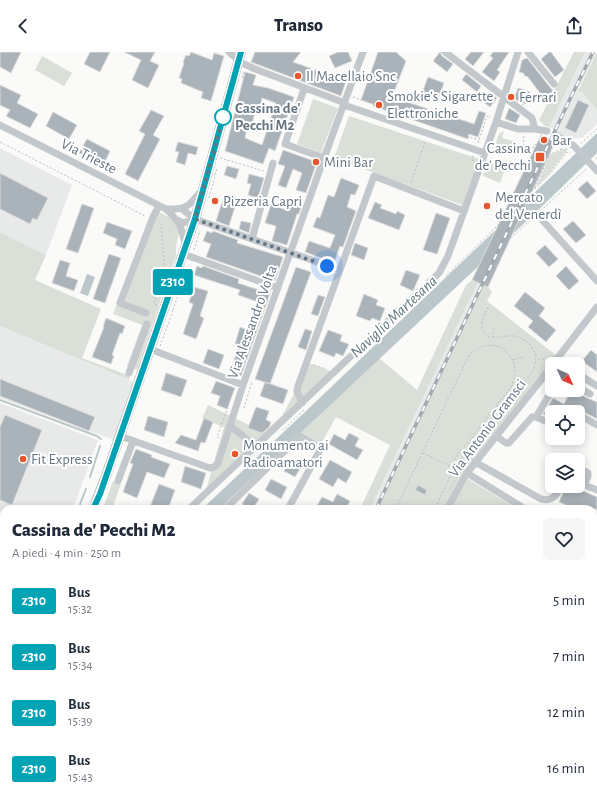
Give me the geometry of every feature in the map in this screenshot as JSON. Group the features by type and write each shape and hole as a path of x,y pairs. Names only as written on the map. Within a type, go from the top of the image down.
{"main road":[{"path":"95,505 100,494 195,219 240,56"},
{"path":"99,505 100,494"}],"street":[{"path":"229,52 240,56 253,68 304,89 345,101 485,151"},
{"name":"Via Alessandro Volta","path":"133,441 212,468 219,462 244,382 363,52"},
{"path":"445,52 532,118 535,129"},
{"path":"193,505 255,447 302,406 334,373 438,275 448,256 504,97 518,52"},
{"path":"528,52 554,84"},
{"path":"304,89 285,144 324,158"},
{"path":"345,101 428,134 485,151"},
{"path":"496,120 516,129 535,129 547,131"},
{"name":"Via Trieste","path":"0,125 163,208 177,220 182,228 184,250"},
{"path":"556,135 576,148 597,171"},
{"path":"252,239 273,163"},
{"path":"302,406 297,388 374,176 464,211"},
{"path":"203,188 190,204 182,209 195,219 340,270"},
{"path":"146,313 120,303 153,217 163,208"},
{"name":"Via Trieste","path":"163,208 182,209"},
{"path":"177,220 183,223 195,219"},
{"path":"543,221 597,281"},
{"path":"184,250 278,288"},
{"name":"Via Antonio Gramsci","path":"559,357 597,307"},
{"path":"140,377 127,372 147,324"},
{"path":"150,349 244,382"},
{"name":"Via Antonio Gramsci","path":"449,505 467,473 475,462 545,374"},
{"path":"585,378 597,386"},
{"path":"585,391 590,394"},
{"path":"536,417 548,397"},
{"path":"496,436 509,444 532,417 545,421"},
{"path":"585,418 597,425"},
{"path":"230,426 255,447"},
{"path":"118,481 133,441 120,436"},
{"path":"229,505 300,436 318,446 319,452 290,505"},
{"path":"475,462 541,499 549,500 553,498 556,493"},
{"path":"585,472 588,473 585,483 586,486 597,490"},
{"path":"467,473 518,505"}],"path":[{"path":"345,101 479,140 487,116 496,120"},
{"path":"524,129 523,144 538,151 549,155 576,148"},
{"path":"461,261 550,174 567,152 571,153 597,129"},
{"path":"409,190 428,134"},
{"path":"0,142 144,216 153,217 159,221 161,225 165,270 154,304 173,311 160,346 161,349"},
{"path":"532,148 535,144 551,152 534,190"},
{"path":"528,174 538,151"},
{"path":"536,178 549,155"},
{"path":"220,158 270,173"},
{"path":"511,238 589,163"},
{"path":"488,307 482,321 482,328 486,336 493,338 508,336 522,338 532,347 539,359 545,361"},
{"path":"493,338 493,331 495,327"},
{"path":"397,505 469,354 479,347 488,345 503,348 513,361 516,368 516,373 511,387 450,465"},
{"path":"437,505 454,468 529,376 534,368 536,354"},
{"path":"513,361 524,357"},
{"path":"307,362 334,373"},
{"path":"243,410 252,382 244,382"},
{"path":"283,430 304,411 302,406"},
{"path":"286,428 291,433"},
{"path":"472,437 477,441"},
{"path":"422,452 454,468"}],"shaded area":[{"path":"574,52 585,52 549,127 545,126 539,120"},
{"path":"585,52 597,53 578,90 583,93 597,110 597,124 582,138 569,138 549,127"},
{"path":"597,53 597,110 583,93 578,91"},
{"path":"42,56 72,73 64,86 35,70"},
{"path":"313,99 338,108 321,153 297,144"},
{"path":"349,116 482,160 465,206 334,158"},
{"path":"504,131 502,138 517,142 514,152 509,153 497,150 495,145 499,134"},
{"path":"597,133 597,153 531,217 223,505 206,505"},
{"path":"0,148 72,185 46,255 0,232"},
{"path":"566,148 568,149 550,173 537,186 550,155"},
{"path":"492,163 502,167 504,172 500,183 483,176 487,165"},
{"path":"153,209 173,219 179,233 176,255 137,370 127,366 142,325 113,314"},
{"path":"0,232 46,255 35,280 101,309 82,358 130,376 129,380 0,326"},
{"path":"87,274 95,277 88,296 80,293"},
{"path":"472,280 478,282 372,505 362,505 390,445 336,417 321,444 300,432 379,358 417,390 466,285"},
{"path":"478,282 483,285 380,505 372,505"},
{"path":"483,285 488,287 492,292 487,301 557,356 545,357 545,371 464,471 446,505 380,505"},
{"path":"0,326 133,382 114,440 0,398"},
{"path":"306,362 336,373 204,497 224,427 202,419 208,405 264,432 282,416 297,388"},
{"path":"0,403 98,440 74,505 0,505"},
{"path":"468,479 511,505 452,505"},
{"path":"113,481 121,484 113,505 104,505"}],"building":[{"path":"0,52 21,52 11,73 0,67"},
{"path":"90,52 110,52 100,72 84,64"},
{"path":"124,52 155,52 150,61 159,65 148,88 132,80 141,60"},
{"path":"191,52 212,60 214,53 224,56 211,101 201,98 203,92 181,83 182,79 179,78 184,63 183,62 186,55 189,56"},
{"path":"255,52 301,52 293,62 346,81 341,96 251,62"},
{"path":"338,52 348,52 352,61 335,68 329,56"},
{"path":"378,52 396,52 406,61 392,97 474,124 479,111 486,113 478,137 469,134 468,139 373,106 373,104 361,100"},
{"path":"440,52 442,56 453,64 447,72 433,61"},
{"path":"471,52 484,52 473,66 465,59"},
{"path":"493,52 509,52 497,70 500,72 494,81 482,72 493,58 490,56"},
{"path":"551,52 564,70 555,77 541,59"},
{"path":"527,58 553,91 544,98 527,76 526,77 523,73 519,72 522,60"},
{"path":"245,72 256,75 253,85 268,88 294,97 275,151 269,148 263,164 225,151","holes":["262,98 276,103 262,145 245,138 248,123 252,124 255,112 260,114"]},
{"path":"466,74 481,86 477,92 462,80"},
{"path":"428,77 444,83 438,99 422,93"},
{"path":"0,85 21,95 17,103 38,114 30,128 6,116 10,110 0,105"},
{"path":"518,88 530,92 526,104 524,103 523,105 514,98"},
{"path":"489,92 497,98 490,107 482,101"},
{"path":"578,100 589,105 576,133 565,128"},
{"path":"509,108 520,115 516,123 505,119"},
{"path":"151,110 164,116 153,135 160,139 138,181 125,174 145,134 139,131"},
{"path":"53,112 77,125 69,139 46,126"},
{"path":"541,135 555,142 488,287 472,280"},
{"path":"87,139 110,151 103,166 79,153"},
{"path":"178,142 198,147 196,155 188,153 185,165 176,162 179,152 175,151"},
{"path":"283,150 317,162 306,193 296,190 302,173 293,169 286,188 278,185 285,166 278,164"},
{"path":"227,166 239,169 236,179 224,175"},
{"path":"0,173 48,198 37,220 33,218 30,224 0,209"},
{"path":"249,174 264,178 258,198 248,195 251,184 247,183"},
{"path":"341,178 359,185 355,195 351,194 347,207 356,211 343,247 340,246 334,263 305,252 309,241 330,248 335,235 313,227 317,217 320,218 328,195 334,197"},
{"path":"587,181 596,191 587,199 578,189"},
{"path":"224,196 237,200 229,226 216,221"},
{"path":"292,201 302,204 299,214 297,214 287,245 272,241 276,226 265,223 271,204 288,211"},
{"path":"375,202 382,205 380,208 396,214 397,211 405,215 399,230 368,218"},
{"path":"82,204 94,208 78,253 66,249"},
{"path":"436,213 450,218 437,254 423,250"},
{"path":"241,221 251,223 249,233 239,229"},
{"path":"573,221 586,235 576,243 563,229"},
{"path":"107,222 132,231 125,249 115,245 117,239 103,233"},
{"path":"207,231 212,233 213,231 238,240 237,243 283,257 275,281 206,257 211,244 203,241"},
{"path":"355,243 368,248 364,260 351,255"},
{"path":"545,245 558,259 549,267 536,253"},
{"path":"109,254 121,258 105,303 93,299"},
{"path":"60,260 70,263 66,276 78,280 74,291 52,283"},
{"path":"197,266 202,268 203,266 239,279 238,283 262,291 263,288 271,291 241,376 230,372 239,346 235,344 240,327 247,330 258,302 238,295 240,290 194,275"},
{"path":"566,266 579,281 569,290 556,276"},
{"path":"296,267 311,272 270,384 255,379"},
{"path":"406,270 420,275 413,291 400,285"},
{"path":"194,287 208,291 200,316 204,318 196,339 183,334 193,304 189,302"},
{"path":"525,292 545,308 539,316 556,330 546,342 528,327 533,321 514,306"},
{"path":"364,294 378,300 376,305 385,308 380,321 372,318 370,321 356,316"},
{"path":"318,295 325,297 318,316 311,314"},
{"path":"106,318 125,326 122,334 120,333 112,355 114,356 111,364 92,357"},
{"path":"305,329 312,331 306,350 298,347"},
{"path":"328,330 342,335 340,341 349,344 343,356 336,353 334,357 319,351"},
{"path":"208,349 224,355 219,369 203,363"},
{"path":"591,350 597,355 597,372 585,363 585,357"},
{"path":"166,373 187,380 181,397 161,390"},
{"path":"0,379 95,417 89,431 0,396"},
{"path":"216,381 235,388 227,409 217,405 220,396 211,393"},
{"path":"265,382 288,390 283,404 260,396"},
{"path":"568,397 585,397 597,402 597,419 585,412 585,405 549,405 553,398 564,404"},
{"path":"256,407 269,411 266,420 271,422 269,427 262,433 248,428"},
{"path":"5,415 42,430 12,505 0,500 0,427"},
{"path":"148,416 168,422 164,437 144,430"},
{"path":"204,418 213,422 205,443 201,442 198,451 175,443 181,435 196,440"},
{"path":"349,433 359,438 355,446 363,450 357,460 329,444 334,434 345,440"},
{"path":"136,449 152,455 151,457 170,464 164,478 147,472 137,498 123,492 133,464 130,463"},
{"path":"294,459 303,464 295,477 284,471 288,463 291,464"},
{"path":"330,460 352,472 346,483 338,478 333,487 319,479"},
{"path":"185,466 206,473 201,489 181,482"},
{"path":"271,479 287,487 281,499 265,490"},
{"path":"159,484 175,490 169,505 151,505"},
{"path":"418,485 427,490 425,495 415,490"},
{"path":"585,492 597,497 597,505 566,505 559,502 563,493 585,493"},
{"path":"249,493 259,499 255,505 242,504"},
{"path":"337,494 350,501 348,505 317,505 322,497 333,502"}],"waterway":[{"path":"0,400 97,436 101,439"},
{"path":"90,477 100,446"},
{"path":"80,505 86,489"}],"railway":[{"path":"378,505 593,52"}],"bus line":[{"name":"z310","path":"95,505 186,247 241,52"}],"place":[{"name":"Il Macellaio Snc","path":"298,76"},
{"name":"Ferrari","path":"511,97"},
{"name":"Smokie's Sigarette Elettroniche","path":"379,105"},
{"name":"Cassina de' Pecchi M2","path":"223,117"},
{"name":"Bar","path":"544,140"},
{"name":"Cassina de' Pecchi","path":"540,157"},
{"name":"Mini Bar","path":"316,162"},
{"name":"Pizzeria Capri","path":"215,201"},
{"name":"Mercato del Venerdì","path":"487,206"},
{"name":"Monumento ai Radioamatori","path":"235,454"},
{"name":"Fit Express","path":"23,459"}],"route":[{"path":"223,117 195,219 327,266"}],"water label":[{"name":"Naviglio Martesana","path":"393,316"}]}
